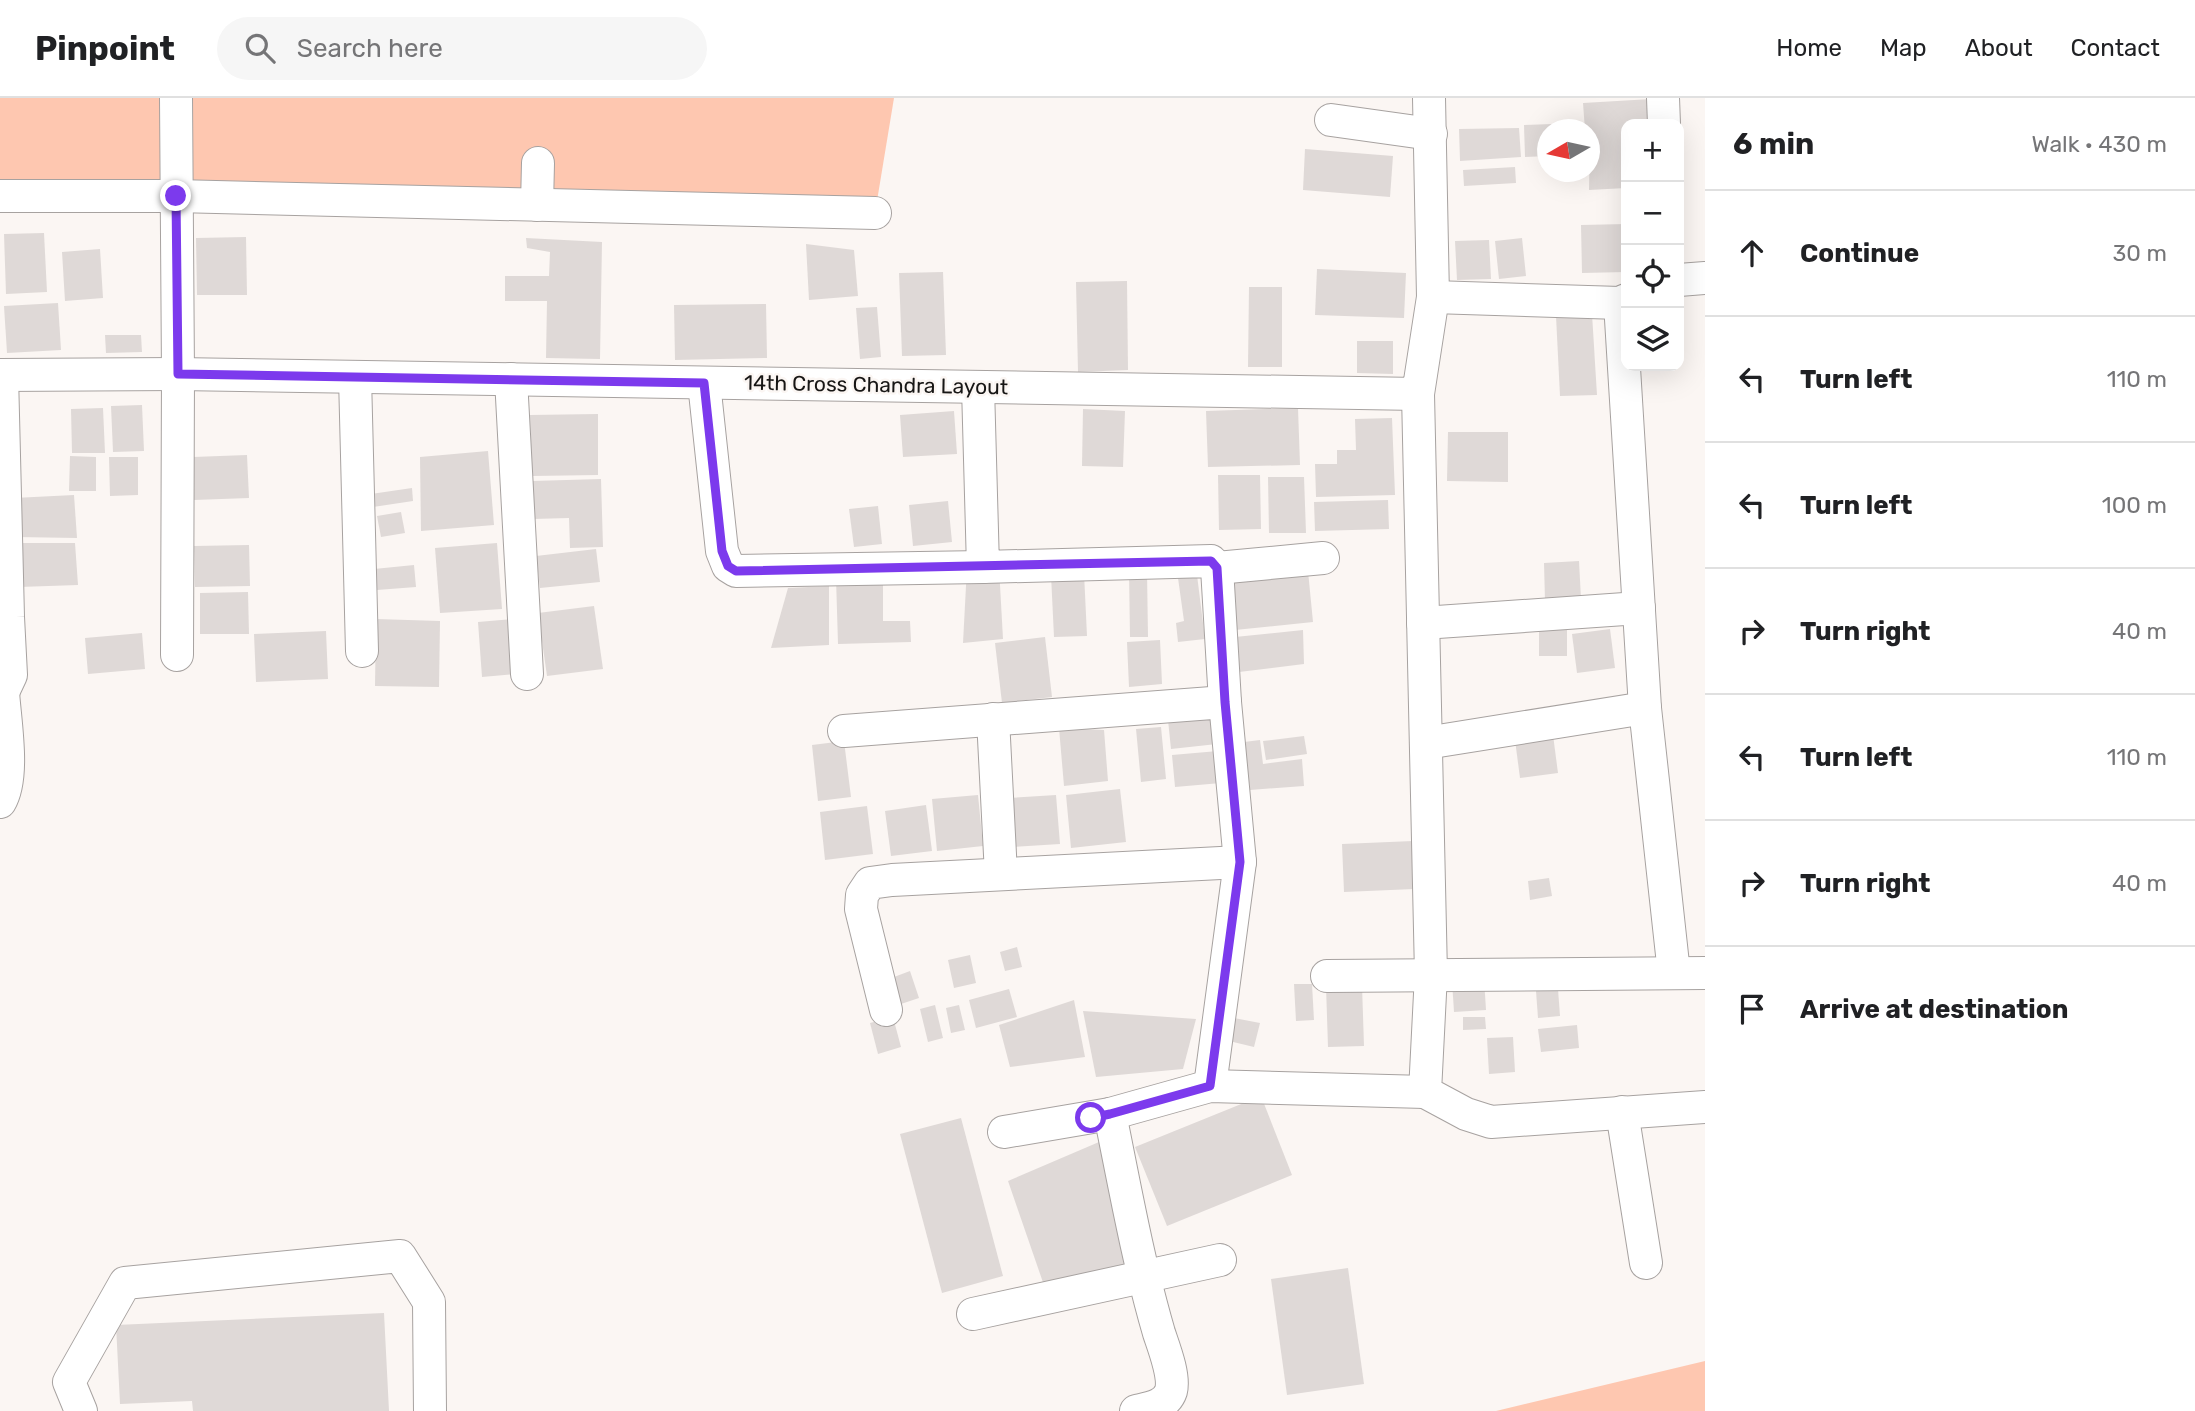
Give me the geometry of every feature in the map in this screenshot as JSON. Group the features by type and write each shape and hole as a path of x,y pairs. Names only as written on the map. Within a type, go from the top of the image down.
{"street":[{"path":"176,98 177,654"},
{"path":"1426,1092 1431,974 1418,394 1433,297 1429,98"},
{"path":"1663,98 1664,119"},
{"path":"1332,120 1431,134"},
{"path":"537,205 538,163"},
{"path":"0,196 176,196 875,213"},
{"path":"1684,280 1705,278"},
{"path":"1433,297 1621,302"},
{"path":"1327,976 1690,973 1645,708 1623,308"},
{"name":"14th Cross Chandra Layout","path":"1,375 178,374 1418,394"},
{"path":"0,802 5,793 8,773 2,693 11,675 1,375"},
{"path":"355,377 362,651"},
{"path":"511,379 527,674"},
{"path":"704,383 722,551 728,566 736,571 1211,561 1217,568 1225,702 1240,862 1210,1086"},
{"path":"978,387 983,566"},
{"path":"1217,568 1322,558"},
{"path":"1423,623 1639,608"},
{"path":"844,731 1225,702"},
{"path":"1426,743 1645,708"},
{"path":"993,719 1001,874"},
{"path":"886,1010 861,909 862,895 870,883 1240,862"},
{"path":"1004,1132 1110,1114 1210,1086 1426,1092 1466,1114 1491,1122 1705,1107"},
{"path":"1622,1112 1646,1262"},
{"path":"1110,1114 1143,1278 1169,1368 1175,1400 1136,1411"},
{"path":"56,1411 69,1382 125,1283 400,1256 429,1303 430,1411"},
{"path":"973,1314 1220,1260"},
{"path":"69,1382 81,1411"}],"shaded area":[{"path":"0,98 894,98 875,213 0,196"},
{"path":"1705,1361 1705,1411 1496,1411"}],"building":[{"path":"1651,99 1652,119 1621,119 1621,188 1589,190 1589,182 1600,182 1600,119 1584,119 1583,103"},
{"path":"1524,125 1537,125 1537,156 1525,157"},
{"path":"1519,128 1521,157 1460,161 1459,129"},
{"path":"1305,149 1393,156 1390,197 1303,190"},
{"path":"1515,167 1516,183 1464,186 1463,170"},
{"path":"1621,224 1621,272 1582,273 1581,225"},
{"path":"44,233 47,292 6,294 4,234"},
{"path":"246,237 247,295 197,295 196,238"},
{"path":"526,238 602,242 600,359 546,358 547,301 505,301 505,276 549,276 550,252 527,248"},
{"path":"1522,238 1526,276 1499,279 1495,241"},
{"path":"1489,240 1491,279 1457,280 1455,241"},
{"path":"806,244 854,250 858,296 809,300"},
{"path":"100,249 103,298 65,301 62,252"},
{"path":"1317,269 1406,273 1404,318 1315,315"},
{"path":"943,272 946,355 902,356 899,273"},
{"path":"1127,281 1128,370 1078,372 1076,282"},
{"path":"1249,287 1282,287 1282,367 1248,367"},
{"path":"58,303 61,350 7,353 4,306"},
{"path":"766,304 767,358 675,360 674,305"},
{"path":"877,307 881,357 860,359 856,308"},
{"path":"1592,314 1597,395 1560,396 1556,316"},
{"path":"105,335 141,335 142,352 106,353"},
{"path":"1357,341 1393,341 1393,374 1357,373"},
{"path":"142,405 144,451 113,452 111,406"},
{"path":"103,408 105,453 72,453 71,409"},
{"path":"1298,408 1300,465 1208,467 1206,411"},
{"path":"1083,409 1125,411 1123,467 1082,466"},
{"path":"954,411 957,454 903,457 900,415"},
{"path":"598,414 598,475 532,476 530,415"},
{"path":"1392,418 1395,495 1316,497 1315,464 1337,464 1337,450 1356,450 1355,419"},
{"path":"1448,432 1508,432 1508,482 1447,481"},
{"path":"488,451 494,525 421,531 420,457"},
{"path":"247,455 249,498 194,500 193,457"},
{"path":"70,456 96,457 96,491 69,491"},
{"path":"109,457 138,457 138,495 110,496"},
{"path":"1218,475 1260,475 1261,529 1219,530"},
{"path":"1268,477 1304,477 1306,533 1269,533"},
{"path":"601,479 603,547 570,548 569,518 533,519 532,481"},
{"path":"412,488 413,501 373,507 371,494"},
{"path":"74,495 77,538 16,537 14,498"},
{"path":"1388,500 1389,529 1315,531 1314,502"},
{"path":"948,501 952,542 913,546 909,505"},
{"path":"878,506 882,544 854,547 849,509"},
{"path":"401,512 405,533 381,537 377,516"},
{"path":"16,543 75,543 78,585 19,587"},
{"path":"497,543 502,609 440,613 435,548"},
{"path":"249,545 250,586 195,587 194,546"},
{"path":"596,549 600,582 540,588 536,556"},
{"path":"1579,561 1581,599 1545,601 1544,563"},
{"path":"414,565 416,587 377,590 374,569"},
{"path":"967,567 999,567 1003,639 963,643"},
{"path":"1129,571 1147,571 1148,637 1130,637"},
{"path":"1308,571 1313,622 1235,630 1232,572"},
{"path":"1084,573 1087,636 1054,637 1051,575"},
{"path":"1197,575 1205,639 1178,642 1176,623 1184,621 1178,578"},
{"path":"883,576 883,621 910,621 911,642 838,644 836,578"},
{"path":"829,586 829,645 771,648 788,588"},
{"path":"248,592 249,634 200,634 200,593"},
{"path":"594,606 603,669 547,676 538,613"},
{"path":"376,619 440,621 439,687 375,686"},
{"path":"512,619 516,674 482,677 478,622"},
{"path":"1539,621 1567,621 1567,656 1539,656"},
{"path":"1610,629 1615,668 1577,673 1572,634"},
{"path":"1303,630 1304,664 1239,672 1235,637"},
{"path":"326,631 328,679 256,682 254,634"},
{"path":"142,633 145,669 88,674 85,638"},
{"path":"1045,637 1052,697 1002,703 995,643"},
{"path":"1160,640 1162,684 1129,687 1127,642"},
{"path":"1214,715 1217,744 1171,749 1168,720"},
{"path":"1161,727 1166,779 1141,782 1136,729"},
{"path":"1059,728 1104,730 1108,781 1064,786"},
{"path":"1553,735 1558,773 1520,778 1515,740"},
{"path":"1304,736 1307,754 1266,760 1263,741"},
{"path":"1260,740 1263,764 1302,759 1304,786 1250,790 1244,742"},
{"path":"844,741 851,797 818,801 812,745"},
{"path":"1218,751 1221,783 1175,787 1172,755"},
{"path":"1120,789 1126,842 1071,848 1066,795"},
{"path":"978,795 983,846 937,851 932,799"},
{"path":"1056,795 1060,844 1013,847 1008,798"},
{"path":"926,805 932,851 891,856 885,811"},
{"path":"867,806 873,854 825,860 820,812"},
{"path":"1413,841 1414,889 1344,892 1342,844"},
{"path":"1549,878 1552,896 1530,900 1528,881"},
{"path":"1017,947 1022,967 1005,971 1000,952"},
{"path":"970,955 976,983 954,988 948,960"},
{"path":"910,971 919,998 895,1006 886,980"},
{"path":"1484,979 1486,1010 1454,1012 1452,981"},
{"path":"1294,984 1312,984 1314,1020 1296,1021"},
{"path":"1362,985 1364,1046 1328,1047 1326,986"},
{"path":"1009,989 1017,1017 976,1028 969,1000"},
{"path":"1558,989 1560,1016 1538,1018 1536,991"},
{"path":"1074,1000 1085,1057 1010,1067 999,1025"},
{"path":"935,1005 943,1038 928,1042 920,1009"},
{"path":"959,1005 965,1030 951,1033 946,1008"},
{"path":"1083,1011 1196,1019 1183,1069 1096,1077"},
{"path":"893,1017 901,1047 878,1054 870,1023"},
{"path":"1463,1017 1485,1017 1486,1029 1463,1030"},
{"path":"1234,1018 1260,1023 1254,1047 1229,1041"},
{"path":"1577,1025 1579,1048 1541,1052 1538,1029"},
{"path":"1513,1037 1515,1072 1489,1074 1487,1038"},
{"path":"1261,1096 1292,1175 1167,1226 1135,1147"},
{"path":"961,1118 1003,1276 942,1293 900,1134"},
{"path":"1099,1142 1139,1259 1047,1294 1008,1181"},
{"path":"1348,1268 1364,1384 1287,1395 1271,1279"},
{"path":"384,1313 389,1411 193,1411 192,1401 120,1404 116,1325"}],"route":[{"path":"176,196 178,374 704,383 722,551 728,566 736,571 1211,561 1217,568 1225,702 1240,862 1210,1086 1091,1118"}]}
